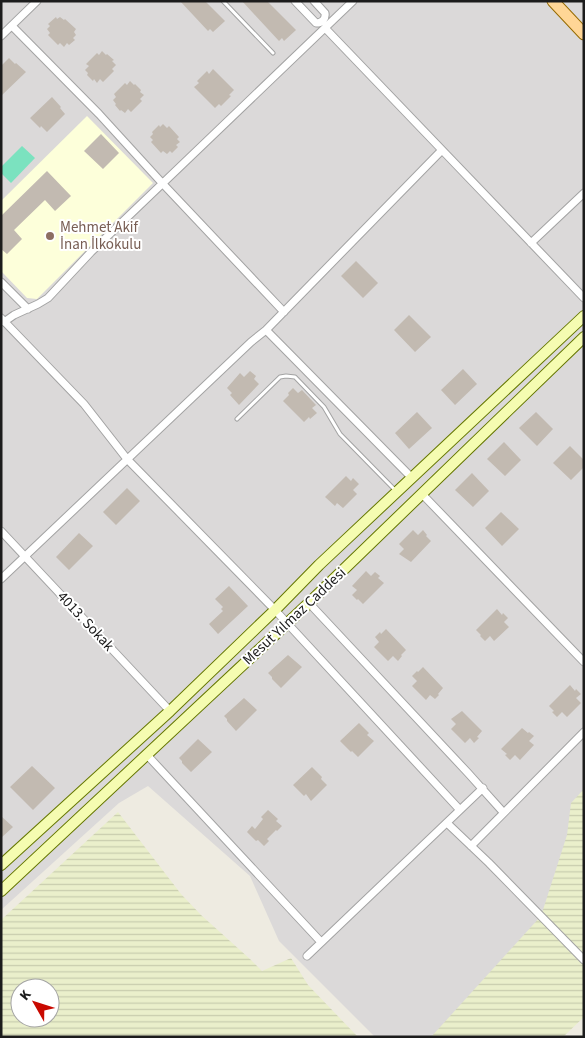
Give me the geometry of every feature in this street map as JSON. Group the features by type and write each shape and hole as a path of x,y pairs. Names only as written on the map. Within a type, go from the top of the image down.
{"main road":[{"path":"553,1 584,34"},
{"name":"Mesut Yılmaz Caddesi","path":"1,865 170,711 319,566 584,316"},
{"name":"Mesut Yılmaz Caddesi","path":"1,891 309,603 584,337"}],"street":[{"path":"1,36 37,1"},
{"path":"295,1 318,23 323,21 326,16 314,1"},
{"path":"353,1 91,252 48,298 3,320 84,404 127,459 275,610 460,810"},
{"path":"12,26 99,114 284,312"},
{"path":"325,28 584,298"},
{"path":"1,579 251,342 266,330 442,150"},
{"path":"531,243 584,193"},
{"path":"1,282 28,309"},
{"path":"266,330 412,478"},
{"path":"422,494 584,662"},
{"name":"4013. Sokak","path":"1,531 170,711"},
{"path":"309,603 504,812"},
{"path":"471,846 584,732"},
{"path":"147,755 321,942"},
{"path":"307,956 483,788"},
{"path":"447,822 584,960"}],"lane":[{"path":"223,1 273,53"},
{"path":"237,419 280,377 295,378 324,407 340,434 397,492"}],"shaded area":[{"path":"1,1 584,1 584,990 495,1037 375,1037 279,941 250,876 148,786 119,803 1,910"},
{"name":"Mehmet Akif İnan İlkokulu","path":"87,116 153,183 37,299 27,298 1,271 1,201"},
{"path":"584,789 584,1017 563,1037 431,1037 541,916 567,835 571,803"},
{"path":"118,812 181,894 201,915 262,971 291,958 308,985 358,1037 1,1037 1,920"}],"green space":[{"path":"22,146 35,158 11,183 1,173 1,167"}],"building":[{"path":"180,1 205,1 225,21 213,32 210,29 208,31"},
{"path":"242,1 267,1 296,30 284,41 282,38 279,41"},
{"path":"56,17 57,19 60,17 65,19 76,29 74,32 76,35 73,38 75,40 69,45 67,43 64,47 60,43 58,45 48,35 50,33 47,29 50,26 48,24"},
{"path":"102,51 114,60 112,61 116,65 112,69 114,71 103,82 100,79 97,83 87,75 88,73 85,70 89,66 86,64 97,53 99,55"},
{"path":"9,58 26,72 1,96 1,66"},
{"path":"213,69 234,90 221,106 219,104 215,108 194,87 207,71 209,74"},
{"path":"130,81 144,95 140,99 142,101 131,112 128,109 125,113 120,111 113,100 116,97 114,94 125,83 127,85"},
{"path":"52,97 65,114 47,132 30,118"},
{"path":"163,124 167,128 169,126 179,137 177,139 180,142 176,145 178,147 172,153 170,151 167,154 163,151 161,153 151,142 153,140 150,137 153,134 152,132 159,125 160,127"},
{"path":"101,134 119,153 103,169 84,151"},
{"path":"47,171 71,196 55,211 45,200 14,230 22,239 7,254 1,249 1,216"},
{"path":"356,261 378,283 363,298 341,276"},
{"path":"409,315 431,337 415,352 394,330"},
{"path":"463,369 477,384 455,405 441,390"},
{"path":"250,371 256,376 254,379 259,384 239,405 230,395 232,393 227,388 240,373 244,377"},
{"path":"293,388 298,393 302,390 316,405 312,408 317,413 304,422 283,401"},
{"path":"417,412 432,428 409,449 395,433"},
{"path":"536,412 553,429 537,446 519,428"},
{"path":"504,442 521,460 505,476 487,459"},
{"path":"570,446 584,460 584,467 571,480 553,463"},
{"path":"472,473 489,491 473,507 455,490"},
{"path":"346,476 351,481 353,478 359,484 353,490 357,494 343,508 337,503 335,506 325,497"},
{"path":"127,488 140,501 116,525 103,512"},
{"path":"501,512 519,529 502,546 485,528"},
{"path":"413,530 418,535 423,530 431,541 411,562 399,554 404,549 399,544"},
{"path":"79,533 93,546 69,570 56,557"},
{"path":"366,571 371,576 375,572 384,583 363,604 352,595 357,590 352,586"},
{"path":"229,586 248,606 218,634 209,624 223,611 221,609 223,607 215,599"},
{"path":"497,609 508,618 504,622 509,627 494,641 490,636 485,641 476,630"},
{"path":"386,629 406,650 398,661 393,656 388,661 374,647 379,642 375,637"},
{"path":"288,655 302,667 281,688 268,673"},
{"path":"423,667 443,688 435,699 430,695 426,700 412,686 417,681 412,676"},
{"path":"570,685 581,694 576,698 581,703 567,717 562,712 557,717 549,706"},
{"path":"244,698 257,710 236,731 224,716"},
{"path":"462,711 482,731 474,743 470,738 465,743 451,729 456,724 451,719"},
{"path":"359,723 369,733 367,735 374,741 358,757 340,741"},
{"path":"522,728 534,736 529,741 534,745 520,760 515,755 510,760 501,749"},
{"path":"198,739 212,752 191,772 179,758"},
{"path":"32,766 55,788 33,810 10,787"},
{"path":"312,767 327,785 311,801 306,794 304,796 293,785"},
{"path":"268,810 278,819 276,821 282,826 267,839 269,841 264,846 247,832 252,826 255,829 263,819 261,817"},
{"path":"1,816 13,827 1,838"}],"place":[{"name":"Mehmet Akif İnan İlkokulu","path":"50,236"}]}
